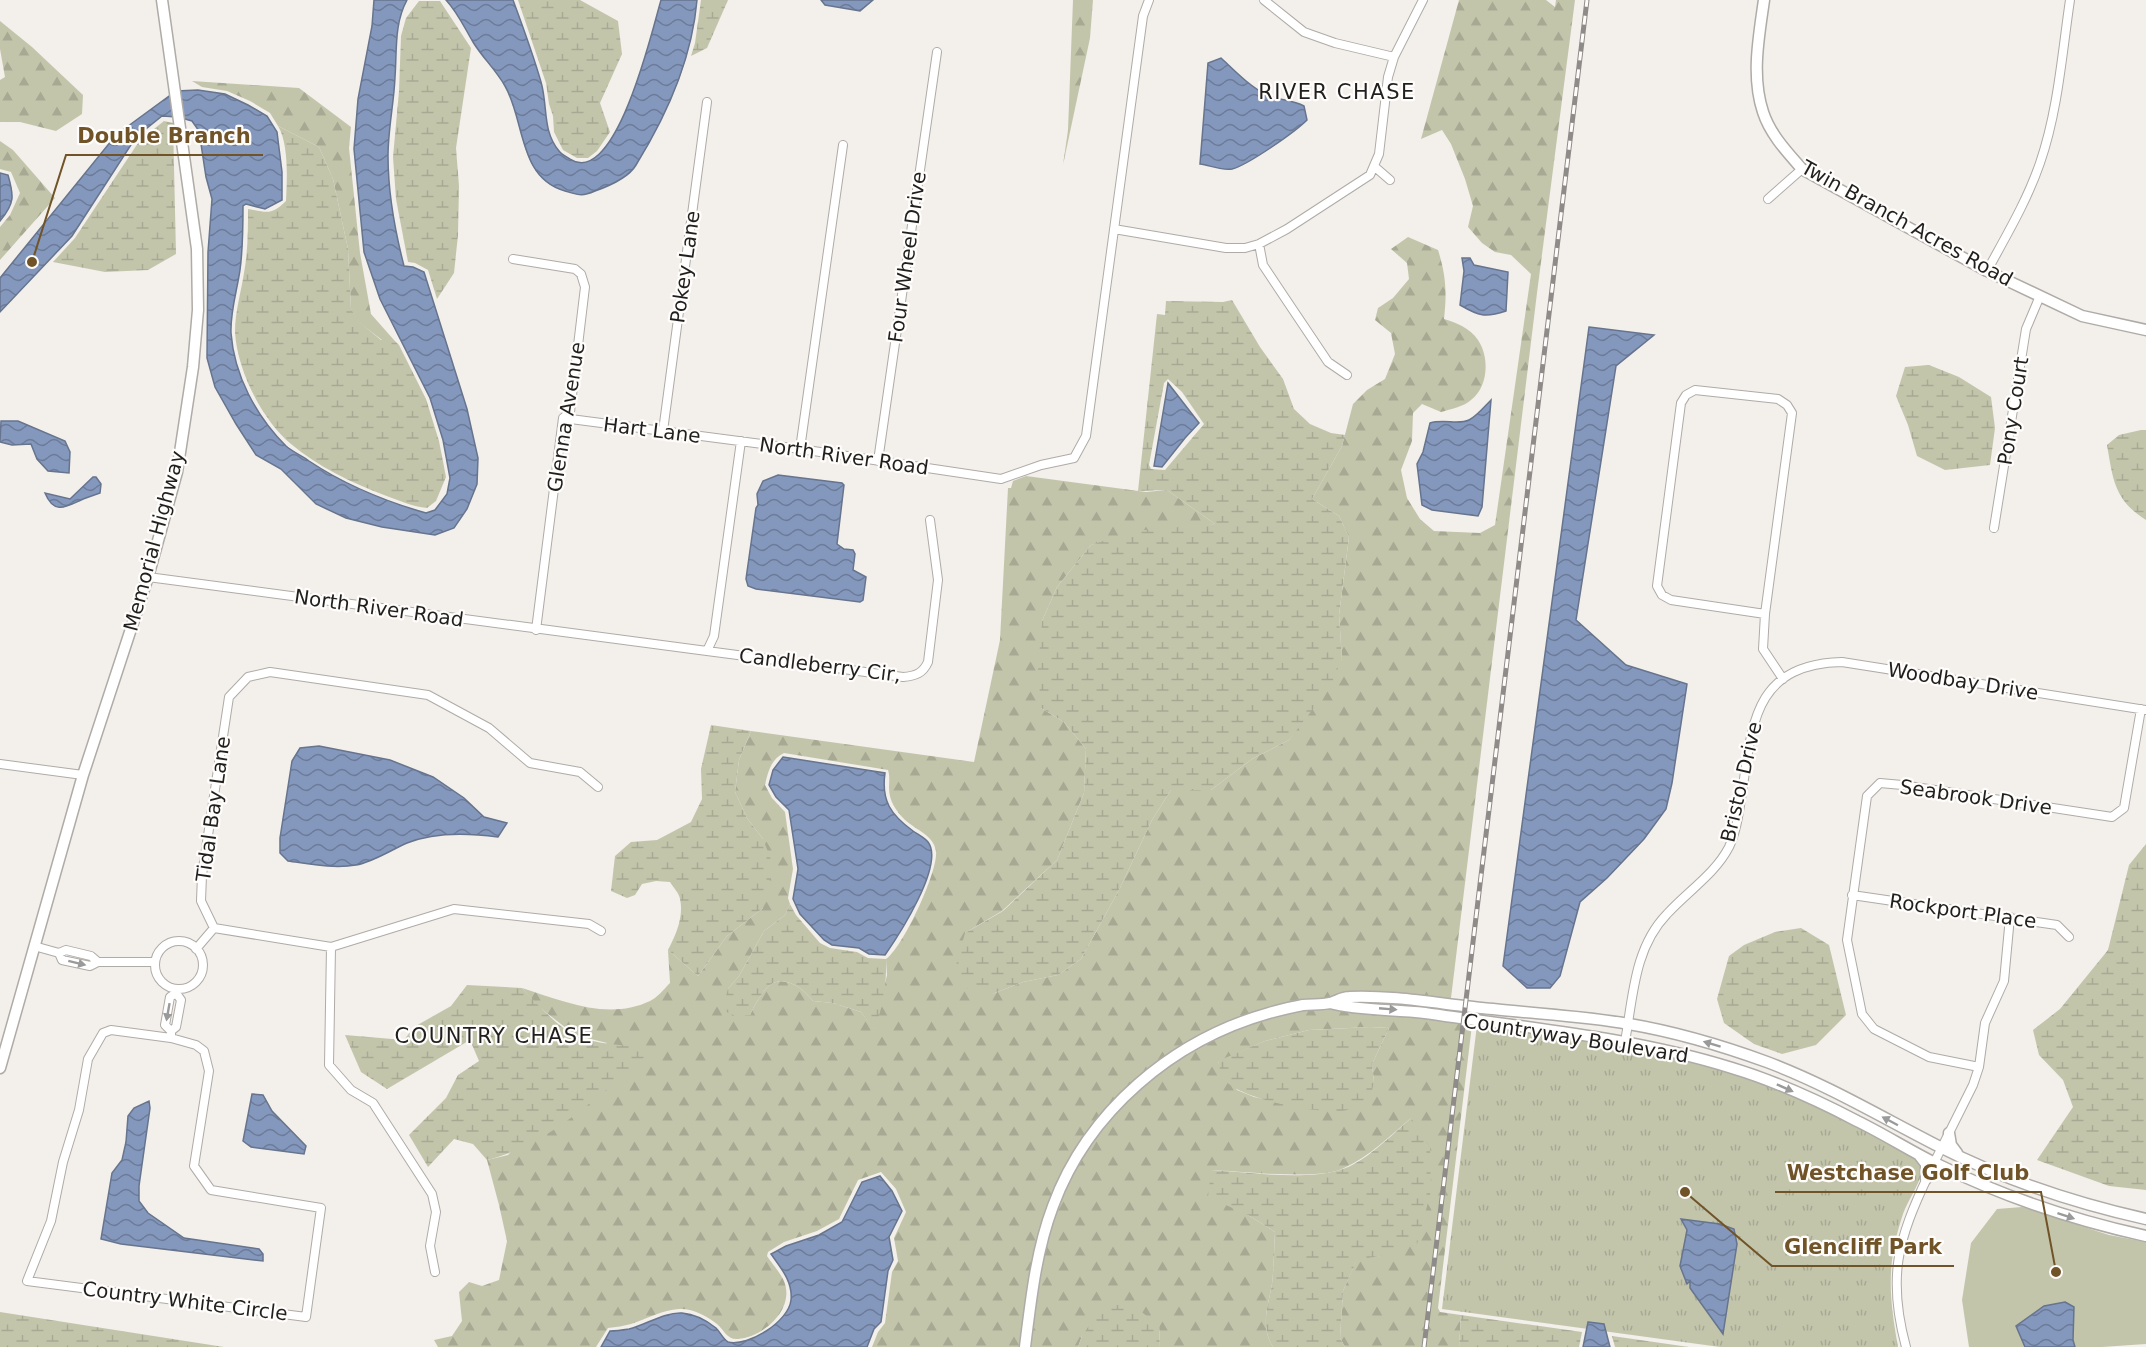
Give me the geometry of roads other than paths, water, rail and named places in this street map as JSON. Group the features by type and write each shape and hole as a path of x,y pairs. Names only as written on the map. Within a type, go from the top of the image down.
{"street":[{"name":"Memorial Highway","path":"0,1068 83,775 148,577 177,472 193,367 198,310 197,249 162,0"},
{"name":"North River Road","path":"148,577 707,651 714,636 741,441 1001,479 1041,465 1074,458 1086,436 1143,16 1149,0"},
{"path":"1264,0 1304,32 1335,43 1394,57"},
{"path":"1114,229 1226,248 1245,248 1259,244 1287,229 1358,184 1370,175 1375,167 1379,154 1388,77 1394,57 1423,0"},
{"name":"Twin Branch Acres Road","path":"1764,0 1757,50 1757,78 1763,112 1781,146 1802,169 1987,271 2082,316 2146,330"},
{"path":"1987,271 2023,204 2040,163 2052,121 2070,0"},
{"name":"Four Wheel Drive","path":"878,461 937,52"},
{"name":"Pokey Lane","path":"663,431 707,102"},
{"path":"800,449 843,145"},
{"path":"1375,167 1390,180"},
{"path":"1768,199 1802,169"},
{"path":"1259,244 1263,265 1287,301 1328,362 1347,375"},
{"name":"Glenna Avenue","path":"513,259 575,269 584,281 585,296 570,412 563,418 536,630"},
{"name":"Pony Court","path":"1994,528 2026,329 2040,296"},
{"path":"1765,614 1671,600 1662,596 1657,586 1681,403 1686,395 1695,390 1778,399 1787,405 1792,413 1765,614 1763,650 1783,679"},
{"name":"Hart Lane","path":"563,418 741,441"},
{"name":"Candleberry Cir,","path":"707,651 903,677 919,674 928,662 938,594 937,567 930,520"},
{"name":"Woodbay Drive","path":"1783,679 1813,664 1842,662 2144,709"},
{"name":"Tidal Bay Lane","path":"213,928 201,901 202,875 229,697 248,677 270,672 428,695 489,728 530,763 579,772 598,787"},
{"name":"Bristol Drive","path":"1625,1042 1638,968 1646,943 1666,914 1713,870 1730,845 1740,810 1754,719 1764,699 1783,679"},
{"name":"Seabrook Drive","path":"1979,1067 1929,1057 1874,1029 1862,1014 1846,940 1867,796 1880,783 2112,817 2124,808 2144,709"},
{"path":"0,764 83,775"},
{"name":"Rockport Place","path":"1851,895 2056,925 2069,937"},
{"path":"196,949 213,928 331,947 454,909 589,924 601,932"},
{"path":"1906,1347 1897,1306 1897,1266 1905,1227 1926,1179 1973,1086 1979,1067 1985,1023 2004,981 2010,917"},
{"path":"171,1034 176,1027 181,1000 176,991 158,977 155,962 163,948 170,943 186,942 196,949 202,958 201,974 191,986 176,991"},
{"path":"34,946 58,953 66,950 75,952 91,956 98,962 155,962"},
{"path":"331,947 329,1065 351,1090 373,1102 432,1194 436,1212 430,1246 435,1272"},
{"name":"Countryway Boulevard","path":"1330,1003 1344,997 1384,997 1629,1024 1691,1038 1769,1063 1827,1088 1925,1139 1952,1171 2026,1203 2096,1225 2146,1236"},
{"name":"Countryway Boulevard","path":"1025,1347 1039,1252 1053,1204 1086,1143 1117,1104 1170,1057 1221,1029 1270,1012 1302,1005 1330,1003 1346,1007 1421,1013 1625,1042 1677,1052 1766,1079 1842,1114 1916,1153 1959,1155 2032,1187 2100,1209 2146,1219"},
{"name":"Country White Circle","path":"111,1030 171,1034 204,1051 209,1066 194,1166 211,1190 321,1208 306,1317 27,1281 51,1221 63,1162 79,1110 88,1059 97,1041 103,1033 111,1030"},
{"path":"1842,1114 1857,1116 1920,1149 1958,1160 2008,1182 2032,1187"},
{"path":"1925,1139 1938,1141 1949,1134"},
{"path":"1949,1134 1952,1148 1959,1155"},
{"path":"1916,1153 1926,1164 1926,1179"},
{"path":"1926,1179 1936,1171 1952,1171"}],"water":[{"path":"374,0 407,0 398,28 388,146 389,183 393,211 404,266 424,272 467,409 478,458 477,484 467,509 454,528 435,535 382,527 346,518 316,504 281,469 256,455 236,424 215,387 207,358 208,252 212,199 199,131 192,121 162,116 136,137 72,236 0,312 0,278 116,135 176,91 198,90 225,94 267,116 277,132 282,172 282,200 265,209 246,204 243,206 241,262 231,333 237,364 248,394 265,422 286,446 323,470 351,485 395,503 426,513 435,510 447,494 450,478 443,440 430,398 380,299 364,252 354,149 358,99 372,26"},
{"path":"446,0 513,0 541,82 550,135 560,152 570,159 587,162 602,151 617,129 630,101 661,0 697,0 684,65 668,107 633,169 612,184 583,195 565,191 550,184 539,174 531,161 505,86"},
{"path":"821,0 873,0 860,11 825,5"},
{"path":"1221,58 1254,88 1271,97 1304,106 1307,120 1260,155 1232,169 1220,169 1200,164 1208,63"},
{"path":"0,173 8,175 12,199 0,221"},
{"path":"1462,258 1470,258 1474,265 1508,272 1506,311 1493,315 1482,315 1460,305 1464,271"},
{"path":"1589,327 1654,335 1616,366 1576,620 1626,665 1687,684 1666,809 1644,839 1607,878 1580,902 1560,976 1550,988 1527,988 1503,966"},
{"path":"1168,383 1199,423 1162,467 1154,466"},
{"path":"1491,400 1482,507 1478,516 1432,510 1422,505 1417,464 1423,452 1430,423 1469,420"},
{"path":"1,421 18,421 65,441 70,452 69,473 48,471 37,459 31,444 12,445 0,442"},
{"path":"778,475 844,485 837,544 844,549 853,550 855,554 853,570 866,577 863,600 860,602 756,589 748,586 746,579 758,505 757,494 763,481"},
{"path":"93,477 96,477 101,484 100,493 65,507 56,507 45,493 70,499"},
{"path":"319,746 390,760 433,777 464,798 484,817 507,823 498,837 464,834 417,839 375,859 356,865 313,865 288,861 280,853 280,838 292,761 300,748"},
{"path":"783,757 885,773 885,792 889,807 905,825 928,842 932,852 926,882 909,916 885,955 869,954 859,948 832,945 824,940 800,914 793,899 798,869 789,810 776,797 769,785 773,770"},
{"path":"252,1094 263,1095 272,1111 306,1146 304,1154 251,1147 243,1141"},
{"path":"149,1101 139,1201 148,1213 184,1238 259,1249 263,1254 263,1261 121,1244 101,1239 112,1173 122,1160 126,1142 128,1116 134,1108"},
{"path":"880,1176 892,1191 902,1211 889,1237 893,1260 888,1271 881,1322 874,1329 867,1347 601,1347 610,1331 629,1329 675,1313 691,1315 704,1320 716,1328 728,1342 746,1340 767,1331 783,1316 791,1300 788,1281 771,1254 786,1246 819,1235 842,1222 862,1182"},
{"path":"1681,1219 1720,1224 1734,1229 1737,1244 1723,1334 1690,1288 1690,1281 1687,1284 1680,1266 1687,1230"},
{"path":"2065,1302 2074,1307 2073,1340 2075,1347 2025,1347 2016,1326 2044,1306"},
{"path":"1588,1322 1604,1324 1610,1347 1583,1347"}],"railway":[{"path":"1424,1347 1587,0"}],"place":[{"name":"Double Branch","path":"32,262"},
{"name":"Glencliff Park","path":"1685,1192"},
{"name":"Westchase Golf Club","path":"2056,1272"}],"district":[{"name":"RIVER CHASE","path":"1337,92"},
{"name":"COUNTRY CHASE","path":"494,1036"}]}
